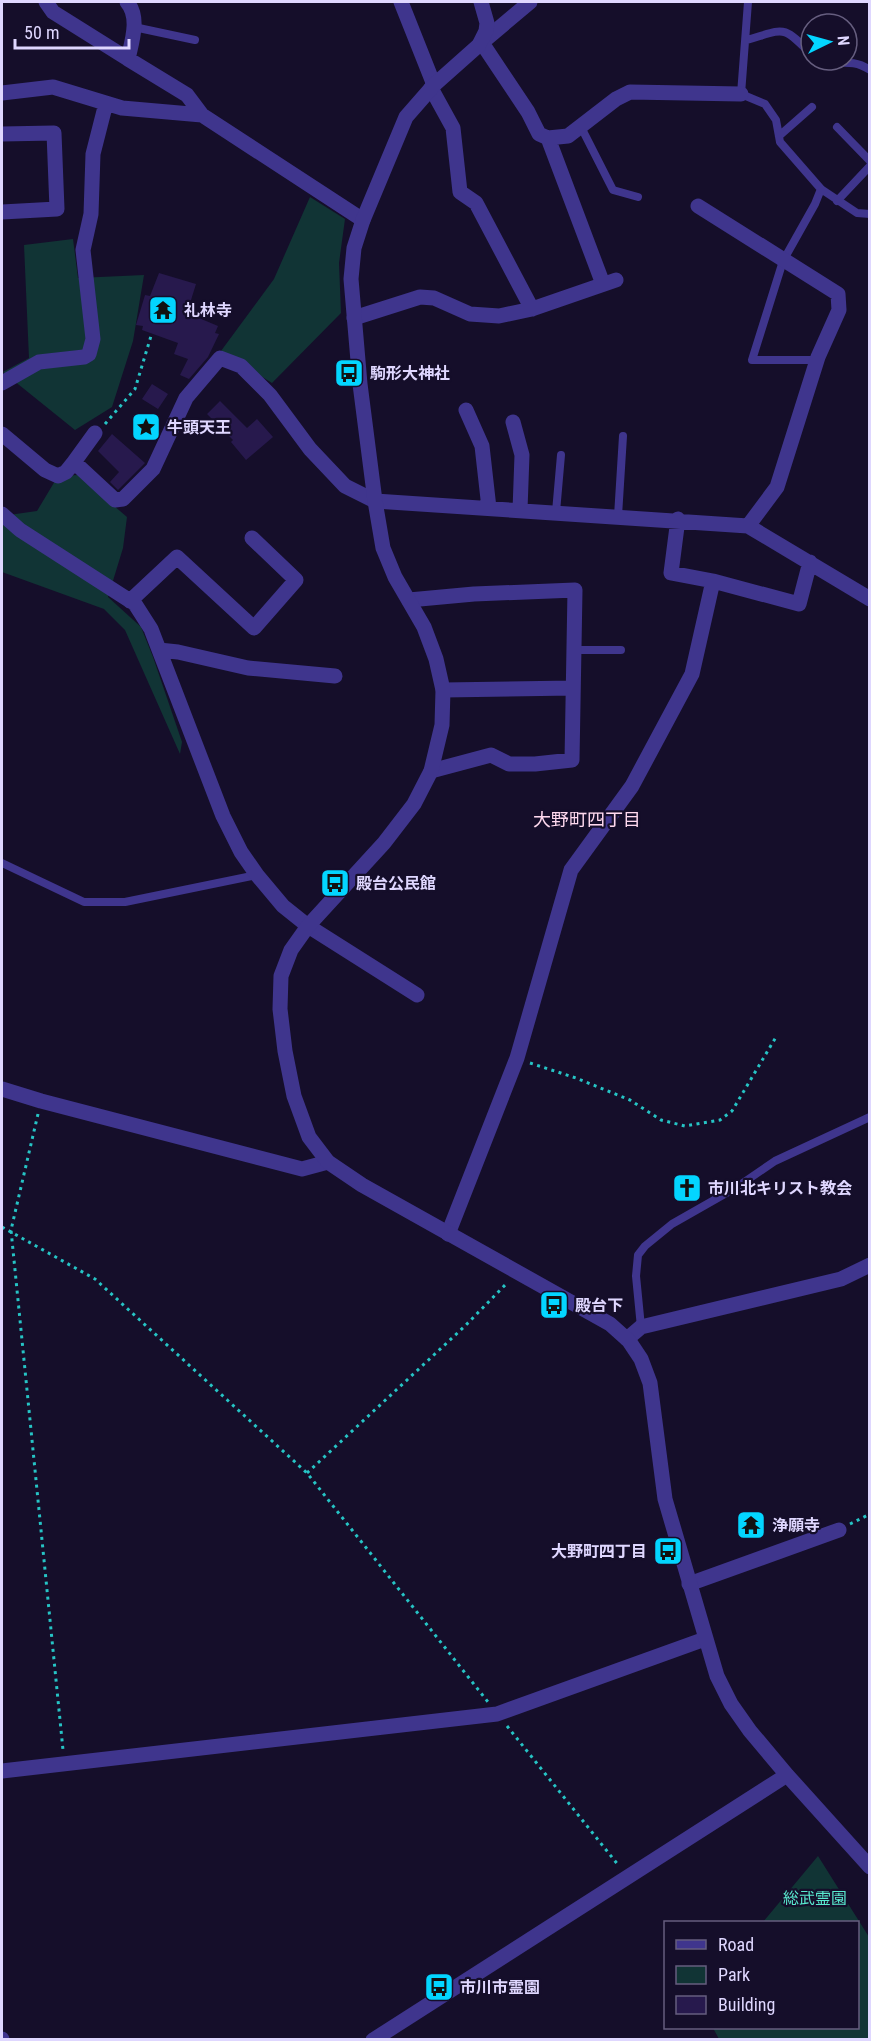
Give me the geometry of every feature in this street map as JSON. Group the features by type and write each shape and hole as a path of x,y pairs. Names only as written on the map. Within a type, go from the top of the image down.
{"street":[{"path":"46,2 53,12 187,95 202,115 363,220"},
{"path":"127,2 130,6 134,27 128,59"},
{"path":"401,2 433,86 453,128 460,192 476,203 532,309"},
{"path":"480,44 487,23 481,2"},
{"path":"530,2 433,86 406,117 363,220 354,248 351,279 360,384 383,548 395,577 424,627 436,660 443,690 442,725 431,771 414,804 384,843 308,926 291,950 281,976 280,1009 294,1096 309,1137 328,1162 362,1185 610,1324 627,1339 641,1359 650,1383 665,1499 717,1676 731,1704 787,1775 870,1867"},
{"path":"480,44 528,112 539,134 548,138 568,136 616,99 630,92 741,93"},
{"path":"2,93 53,87 122,108 202,115"},
{"path":"2,383 39,362 84,357 89,354 93,339 83,250 91,214 93,153 106,103"},
{"path":"2,134 54,133 57,209 2,212"},
{"path":"354,318 420,297 434,298 470,314 499,316 532,309 610,282 548,138"},
{"path":"698,206 838,294 839,310 818,360 777,487 748,526"},
{"path":"74,462 115,500 123,499 153,469 186,398 220,358 241,366 270,395 298,434 345,486 375,501 678,519 748,526 870,599"},
{"path":"466,410 482,446 489,508"},
{"path":"513,422 522,455 520,510"},
{"path":"2,434 45,470 58,476 66,472 95,433"},
{"path":"2,514 20,530 135,604 151,629 223,816 241,852 282,906 308,926 417,995"},
{"path":"678,519 671,573 713,581 799,604 810,562"},
{"path":"130,601 177,556 254,628 296,580 252,538"},
{"path":"448,1234 517,1058 571,870 632,786 692,674 713,581"},
{"path":"409,600 474,594 575,590 572,760 509,764 490,755 431,771"},
{"path":"159,650 178,652 248,668 335,676"},
{"path":"443,690 573,688"},
{"path":"2,1089 302,1169 328,1162"},
{"path":"627,1339 641,1327 841,1279 870,1265"},
{"path":"689,1584 839,1530"},
{"path":"2,1771 497,1714 705,1639"},
{"path":"373,2040 787,1775"}],"lane":[{"path":"748,2 747,40 741,93 765,104 776,120 780,142 821,189 857,213 870,214"},
{"path":"134,27 195,40"},
{"path":"747,40 780,30 791,33 799,41"},
{"path":"779,136 812,107"},
{"path":"581,127 613,190 638,197"},
{"path":"837,127 870,161"},
{"path":"837,201 870,166"},
{"path":"818,360 752,360 783,261 821,189"},
{"path":"618,516 623,436"},
{"path":"556,512 561,455"},
{"path":"573,650 621,650"},
{"path":"2,863 84,902 125,902 257,875"},
{"path":"641,1327 636,1276 638,1255 645,1246 672,1224 737,1187 775,1161 870,1117"}],"path":[{"path":"95,433 100,431 135,389 151,336"},
{"path":"517,1058 576,1078 630,1100 661,1120 685,1126 720,1120 732,1111 776,1037"},
{"path":"41,1101 11,1230 64,1764"},
{"path":"2,1227 95,1279 307,1473 627,1877"},
{"path":"307,1473 465,1326 518,1272"},
{"path":"839,1530 870,1514"}],"green space":[{"path":"310,197 345,219 339,263 341,313 272,383 221,351 274,279"},
{"path":"73,239 78,278 144,275 133,341 112,407 75,430 3,372 29,358 24,245"},
{"path":"78,475 127,517 123,548 108,597 141,627 182,742 180,754 125,630 104,609 2,572 2,516 37,511 58,476"},
{"name":"総武霊園","path":"818,1856 859,1921 764,1921"},
{"name":"総武霊園","path":"859,1921 869,1937 869,2039 719,2039 714,2029 859,2029"}],"building":[{"path":"159,273 196,284 187,313 218,326 215,333 219,334 208,357 189,379 180,375 188,359 174,354 178,343 142,330 143,326 136,325 145,295 150,296"},
{"path":"152,384 168,394 158,409 142,399"},
{"path":"220,401 247,428 257,419 273,437 246,460 231,442 233,440 207,414"},
{"path":"112,434 145,463 118,490 110,482 119,472 98,451"}],"place":[{"name":"礼林寺","path":"163,310"},
{"name":"駒形大神社","path":"349,373"},
{"name":"牛頭天王","path":"146,427"},
{"name":"殿台公民館","path":"335,883"},
{"name":"市川北キリスト教会","path":"687,1188"},
{"name":"殿台下","path":"554,1305"},
{"name":"浄願寺","path":"751,1525"},
{"name":"大野町四丁目","path":"668,1551"},
{"name":"市川市霊園","path":"439,1987"}],"district":[{"name":"大野町四丁目","path":"587,819"}]}
